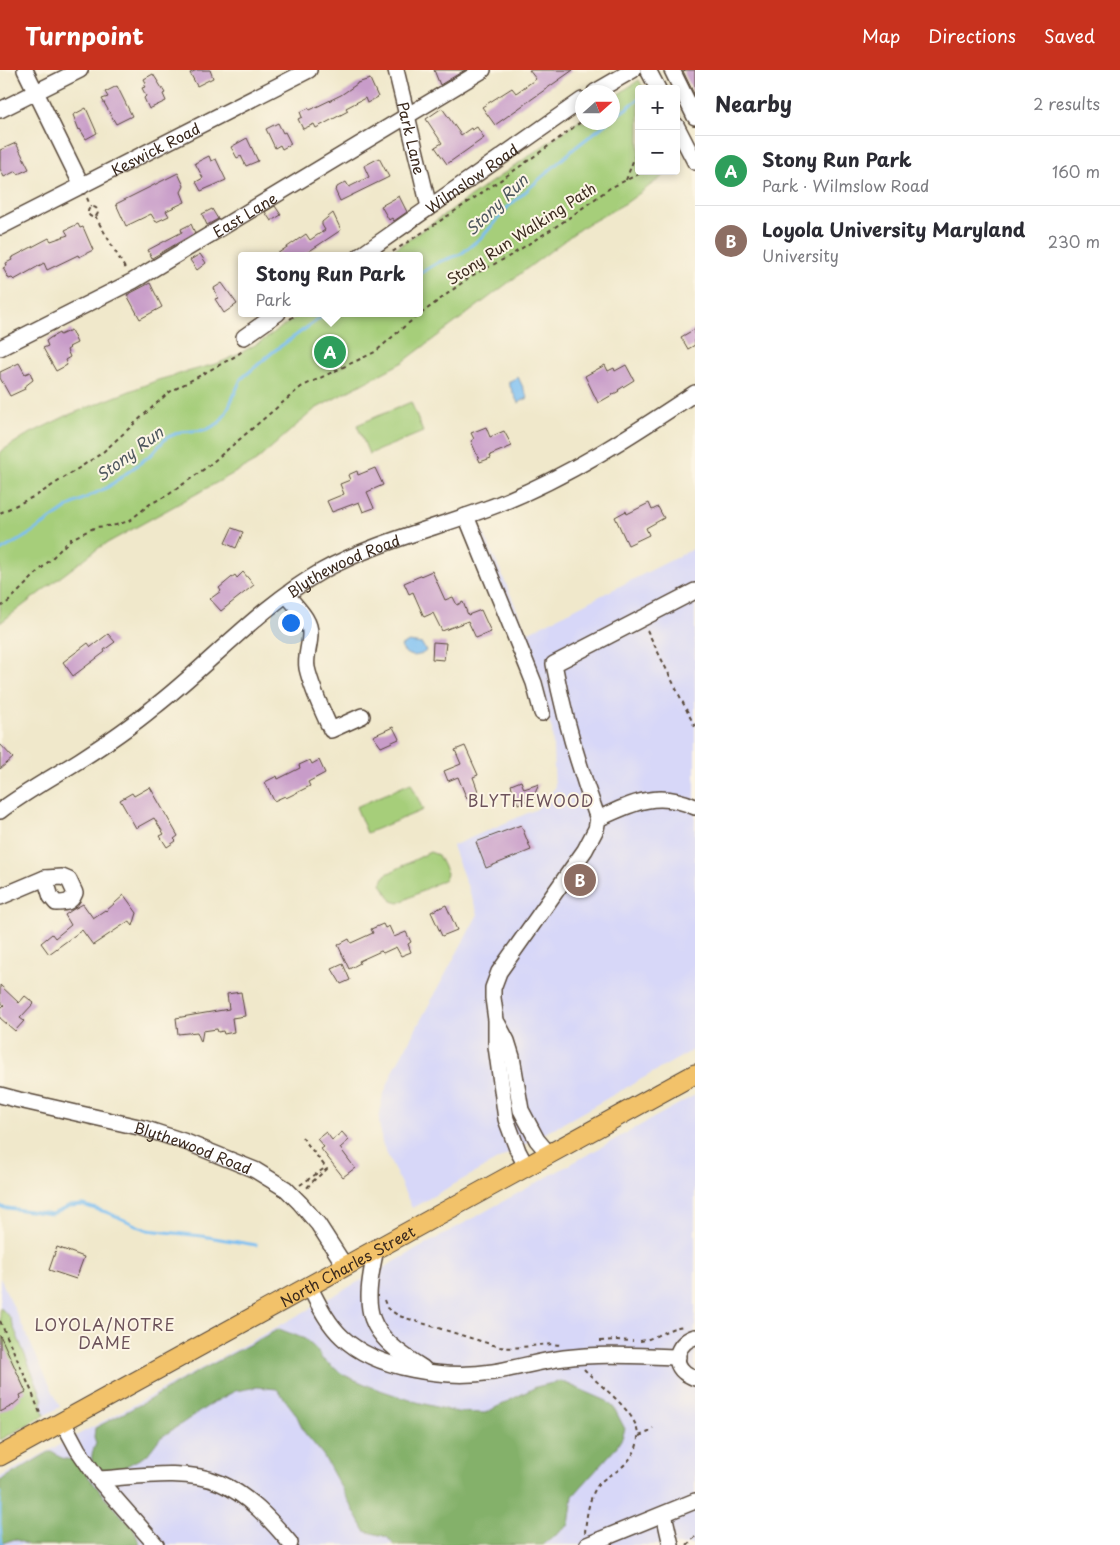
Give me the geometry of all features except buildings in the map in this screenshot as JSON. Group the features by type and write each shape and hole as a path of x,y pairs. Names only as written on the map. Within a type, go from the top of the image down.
{"main road":[{"name":"North Charles Street","path":"0,1456 695,1074"}],"street":[{"path":"25,70 82,186"},
{"path":"0,110 80,70"},
{"name":"Keswick Road","path":"0,228 309,70"},
{"name":"Park Lane","path":"396,70 429,207"},
{"name":"East Lane","path":"0,348 133,281 407,114 483,70"},
{"path":"607,85 633,70"},
{"path":"648,70 656,85"},
{"path":"672,70 695,116"},
{"name":"Wilmslow Road","path":"366,252 575,105"},
{"path":"680,130 690,141 695,162"},
{"path":"247,342 281,318"},
{"name":"Blythewood Road","path":"0,811 31,789 121,733 172,693 249,625 309,579 348,558 466,516 532,489 586,462 649,424 695,393"},
{"path":"466,516 534,683 542,713"},
{"path":"526,1166 506,1119 496,1046 493,988 499,972 585,850 596,829 598,819 571,739 554,664 695,591"},
{"path":"287,595 310,628 306,660 315,692 331,730 362,716"},
{"path":"598,819 631,804 652,799 684,802 695,808"},
{"path":"0,897 45,878"},
{"path":"496,1020 507,1041 512,1057 521,1110 537,1140 549,1154"},
{"name":"Blythewood Road","path":"0,1094 19,1100 129,1124 171,1137 243,1164 267,1176 286,1189 300,1203 318,1224 344,1266"},
{"path":"376,1249 368,1299 368,1307 374,1323 395,1348 429,1371"},
{"path":"309,1286 333,1328 348,1343 387,1364 455,1375 484,1373 560,1358 589,1356 678,1357"},
{"path":"692,1331 678,1350 678,1357 682,1371 695,1378"},
{"path":"63,1422 98,1480 156,1545"},
{"path":"98,1480 177,1476 200,1478 220,1483 252,1504 266,1516 290,1543"},
{"path":"586,1540 664,1514 695,1501"},
{"path":"664,1514 671,1545"}],"path":[{"path":"392,252 442,220 575,126"},
{"path":"626,180 635,156"},
{"name":"Stony Run Walking Path","path":"423,312 472,276 508,257 566,220 610,188 637,175"},
{"path":"95,216 133,281"},
{"name":"Stony Run Walking Path","path":"0,607 8,602 71,539 96,527 116,525 129,521 150,504 168,495 207,467 301,387 375,352 417,317"},
{"path":"0,513 39,494 102,453 168,393 234,357 247,342"},
{"path":"641,619 695,727"},
{"path":"300,1203 311,1181 326,1167 302,1137"},
{"path":"286,1189 311,1181"},
{"path":"383,1298 388,1308 399,1316 500,1347 515,1348 541,1344 565,1345"},
{"path":"0,1321 31,1390 40,1415"},
{"path":"595,1342 617,1340 642,1341 654,1338 671,1329 692,1331"},
{"path":"582,1364 585,1370 631,1416 638,1436 637,1448 633,1455 596,1488 590,1504 586,1540"},
{"path":"638,1436 649,1432 653,1428"},
{"path":"687,1545 695,1537"}],"shaded area":[{"path":"478,519 527,633 695,548 695,1049 412,1208 382,1143 379,1121 382,1099 393,1071 478,914 452,846 537,809 555,788 552,729 464,524"},
{"path":"695,1095 695,1545 0,1545 0,1477 275,1328"},
{"path":"0,1278 60,1407 0,1440"}],"green space":[{"path":"639,80 642,85 635,85 635,175 664,175 626,203 581,228 403,362 315,409 256,461 100,547 0,623 0,452 25,436 66,416 158,380 219,363 237,355 262,341 296,317 423,317 423,252 391,252 575,124 575,130 620,130 620,93"},
{"path":"411,402 423,432 369,454 357,425"},
{"path":"411,783 423,810 367,833 356,807"},
{"path":"430,852 438,855 447,873 445,879 399,903 392,901 381,884 385,875"},
{"path":"0,1307 10,1318 43,1400 41,1407 45,1415 0,1440"},
{"path":"279,1329 305,1339 317,1350 322,1359 344,1375 374,1388 413,1401 456,1412 485,1413 536,1387 561,1381 607,1401 614,1408 625,1429 615,1449 573,1496 569,1525 543,1545 394,1545 387,1537 365,1531 323,1455 304,1432 296,1414 277,1389 257,1387 235,1391 211,1404 160,1438 147,1455 117,1471 100,1469 93,1463 92,1454 96,1443 94,1437 95,1428"},
{"path":"49,1452 54,1452 63,1458 75,1460 112,1506 133,1527 140,1545 28,1545 15,1539 0,1544 0,1481"}],"water":[{"path":"518,377 528,398 518,403 508,382"},
{"path":"409,642 422,644 426,651 416,656 405,653 401,646"}],"waterway":[{"name":"Stony Run","path":"620,113 635,102"},
{"name":"Stony Run","path":"423,272 439,262 461,254 483,236 508,207 598,130"},
{"name":"Stony Run","path":"0,551 28,535 71,505 108,487 152,454 166,438 180,432 206,430 219,423 226,413 241,379 274,351 321,317"},
{"path":"0,1207 52,1214 70,1206 83,1205 109,1213 147,1230 202,1236 256,1245"},
{"path":"0,1493 2,1545"}],"place":[{"name":"Stony Run Park","path":"330,352"},
{"name":"Loyola University Maryland","path":"580,880"}],"district":[{"name":"BLYTHEWOOD","path":"531,800"},
{"name":"LOYOLA/NOTRE DAME","path":"105,1333"}]}
